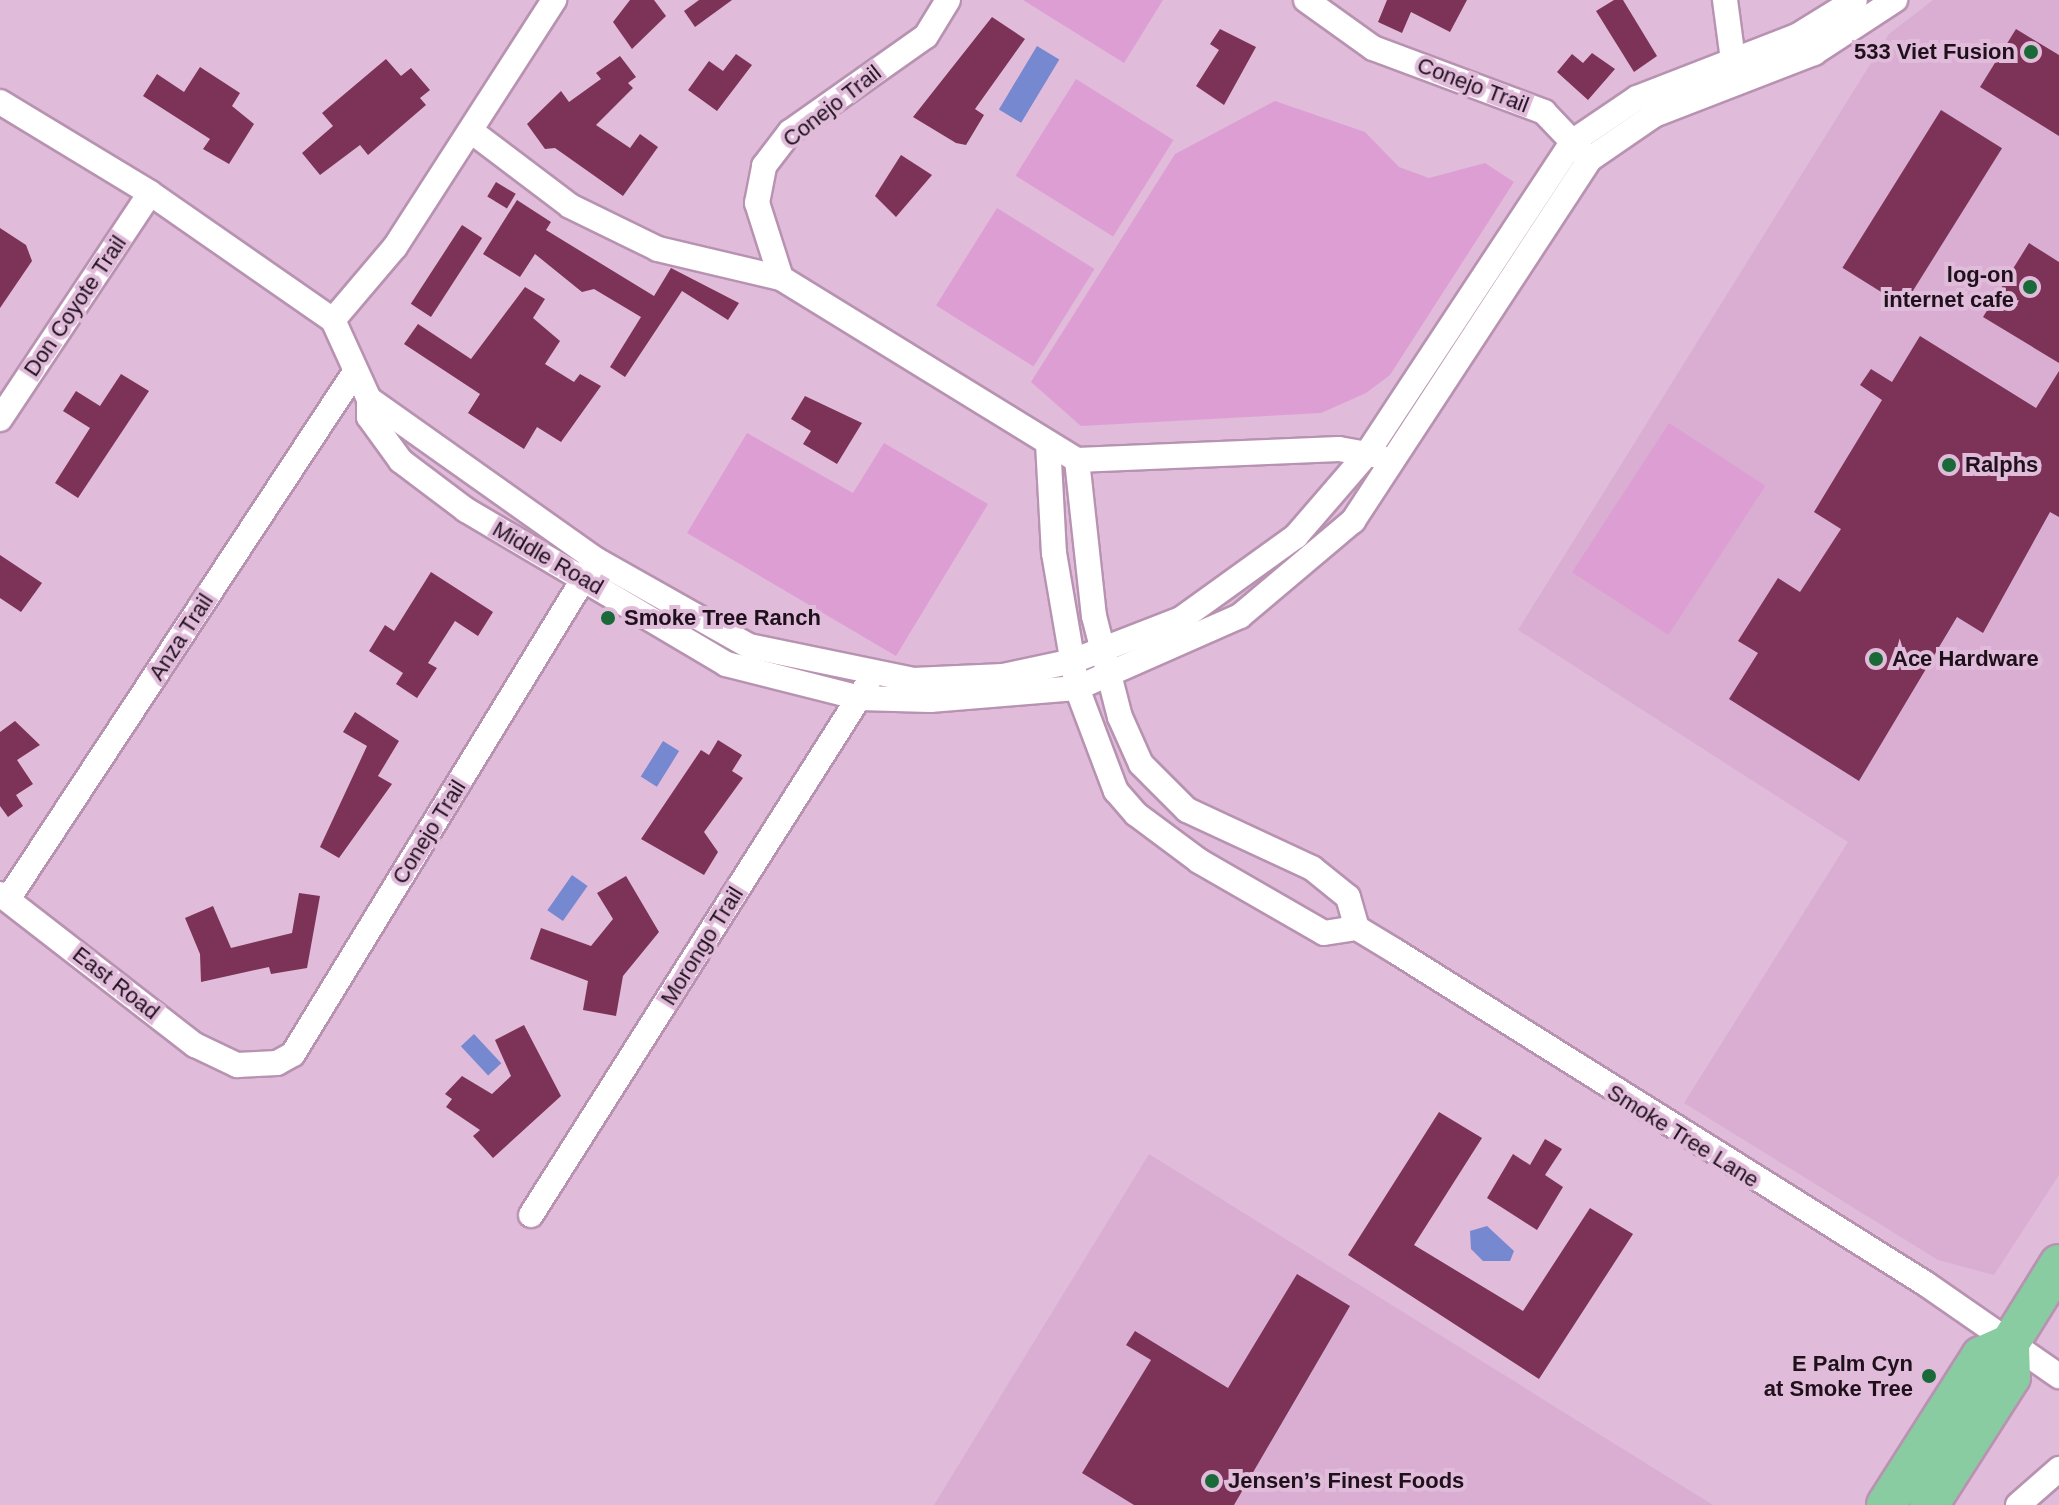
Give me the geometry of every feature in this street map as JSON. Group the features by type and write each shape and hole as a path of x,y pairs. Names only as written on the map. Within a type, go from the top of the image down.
{"main road":[{"path":"1929,1505 2011,1377 2010,1343 2059,1264"},
{"path":"1886,1505 1981,1356 2010,1343"}],"street":[{"path":"2,107 150,193 333,320 395,247 554,0"},
{"name":"Conejo Trail","path":"781,278 757,203 764,166 790,132 926,36 948,0"},
{"name":"Conejo Trail","path":"1306,0 1373,48 1544,112 1590,159"},
{"path":"1725,0 1734,71"},
{"path":"866,687 930,700 1077,688 1108,677 1240,616 1305,568 1353,521 1590,159 1654,115 1797,36 1855,0"},
{"path":"866,687 1003,676 1073,661 1181,619 1263,565 1366,455 1572,142 1637,98 1814,53 1895,0"},
{"path":"471,131 570,206 658,249 781,278 1077,460 1339,449 1396,457"},
{"name":"Don Coyote Trail","path":"0,419 150,193"},
{"name":"Middle Road","path":"333,320 353,375 369,399 590,569 749,646 866,687"},
{"name":"Anza Trail","path":"4,897 353,375"},
{"path":"1048,443 1054,553 1077,688 1116,791 1162,836 1324,933 1357,928 1348,897 1312,868 1187,810 1141,764 1108,677 1102,651 1077,460"},
{"name":"Conejo Trail","path":"237,1065 277,1063 293,1054 590,569"},
{"name":"Morongo Trail","path":"531,1215 866,687"},
{"path":"1233,881 1254,842"},
{"name":"East Road","path":"4,897 195,1045 237,1065"},
{"name":"Smoke Tree Lane","path":"1357,928 2059,1376"},
{"path":"2018,1505 2059,1469"}],"shaded area":[{"path":"1023,0 1163,0 1124,63"},
{"path":"1933,0 2059,0 2059,1175 1994,1275 1938,1260 1684,1103 1848,842 1518,630 1889,34"},
{"path":"1076,79 1174,140 1113,237 1016,176"},
{"path":"1275,101 1365,132 1399,167 1429,178 1485,163 1514,182 1390,375 1366,393 1321,413 1081,426 1031,382 1175,154"},
{"path":"997,208 1095,269 1034,366 936,306"},
{"path":"1669,423 1765,486 1669,635 1572,572"},
{"path":"747,433 853,493 884,443 988,504 896,656 687,533"},
{"path":"1149,1154 1713,1505 934,1505"}],"water":[{"path":"1037,46 1059,59 1021,123 999,109"},
{"path":"663,741 679,751 657,787 641,777"},
{"path":"572,875 588,886 563,921 547,910"},
{"path":"474,1034 501,1063 488,1076 461,1046"},
{"path":"1487,1226 1514,1251 1510,1261 1483,1261 1471,1249 1470,1231"}],"building":[{"path":"630,0 654,0 666,16 632,49 613,22"},
{"path":"699,0 732,0 695,27 684,11"},
{"path":"1387,0 1467,0 1450,32 1411,12 1402,33 1378,22"},
{"path":"1614,0 1623,0 1657,56 1634,72 1596,11"},
{"path":"992,17 1025,39 975,109 984,115 966,145 956,143 913,117"},
{"path":"1220,29 1256,47 1224,105 1196,86 1219,50 1210,44"},
{"path":"2016,29 2059,55 2059,136 1980,87"},
{"path":"1592,53 1615,69 1588,100 1557,72 1572,54 1583,63"},
{"path":"736,54 752,65 717,111 688,90 709,61 723,71"},
{"path":"620,56 636,77 628,83 633,88 596,125 630,148 640,134 658,147 623,196 555,148 545,149 527,124 561,91 569,102 601,79 596,73"},
{"path":"386,59 401,76 411,68 430,90 420,98 426,105 368,155 360,145 320,175 302,153 333,126 322,113"},
{"path":"200,67 240,93 232,106 254,124 229,164 203,149 210,139 143,96 157,74 184,92"},
{"path":"1941,110 2002,148 1903,306 1842,268"},
{"path":"901,155 932,175 896,217 875,196"},
{"path":"496,182 516,194 507,208 487,197"},
{"path":"517,200 551,222 546,230 654,296 671,268 739,303 728,320 682,291 625,377 610,367 641,317 594,289 582,292 535,254 520,277 483,254"},
{"path":"462,225 482,238 431,317 411,304"},
{"path":"0,228 26,245 32,261 0,308"},
{"name":"log-on internet cafe","path":"2029,243 2059,262 2059,363 1983,317"},
{"path":"525,287 545,299 533,318 560,341 545,364 574,382 580,374 601,386 561,442 537,427 524,449 468,413 480,394 404,344 418,324 471,359"},
{"path":"1920,336 2036,408 2059,371 2059,517 2050,512 1983,633 1957,617 1859,781 1729,699 1758,653 1738,641 1778,578 1800,592 1841,529 1814,512 1882,400 1860,385 1871,369 1892,382"},
{"path":"121,374 149,391 78,498 55,483 90,428 63,411 76,391 100,406"},
{"path":"805,396 862,423 837,464 803,444 811,431 791,419"},
{"path":"0,555 42,583 21,612 0,598"},
{"path":"431,572 493,612 478,636 455,621 428,663 437,668 417,698 396,684 403,673 369,651 385,625 394,631"},
{"path":"355,712 399,741 378,776 392,784 339,858 320,847 367,746 343,732"},
{"path":"15,721 40,745 17,760 33,784 16,795 23,806 8,817 0,806 0,732"},
{"path":"718,740 742,755 732,771 743,778 704,832 718,852 704,875 641,839 701,750 709,755"},
{"path":"626,876 659,932 623,976 616,1016 583,1010 588,981 530,959 541,928 591,946 613,919 597,893"},
{"path":"299,893 320,896 307,968 271,974 269,967 201,982 200,954 185,918 213,906 231,948 292,933"},
{"path":"524,1025 561,1096 493,1158 473,1136 480,1130 446,1107 452,1099 445,1094 462,1076 492,1094 511,1076 495,1040"},
{"path":"1439,1112 1482,1138 1414,1245 1523,1311 1590,1208 1633,1234 1539,1379 1348,1255"},
{"path":"1545,1139 1562,1149 1545,1175 1563,1187 1537,1230 1487,1198 1513,1154 1530,1165"},
{"path":"1297,1274 1350,1306 1234,1505 1134,1505 1082,1473 1151,1360 1126,1345 1135,1331 1228,1388"}],"place":[{"name":"533 Viet Fusion","path":"2031,52"},
{"name":"log-on internet cafe","path":"2030,287"},
{"name":"Ralphs","path":"1949,465"},
{"name":"Smoke Tree Ranch","path":"608,618"},
{"name":"Ace Hardware","path":"1876,659"},
{"name":"E Palm Cyn at Smoke Tree","path":"1929,1376"},
{"name":"Jensen’s Finest Foods","path":"1212,1481"}]}
